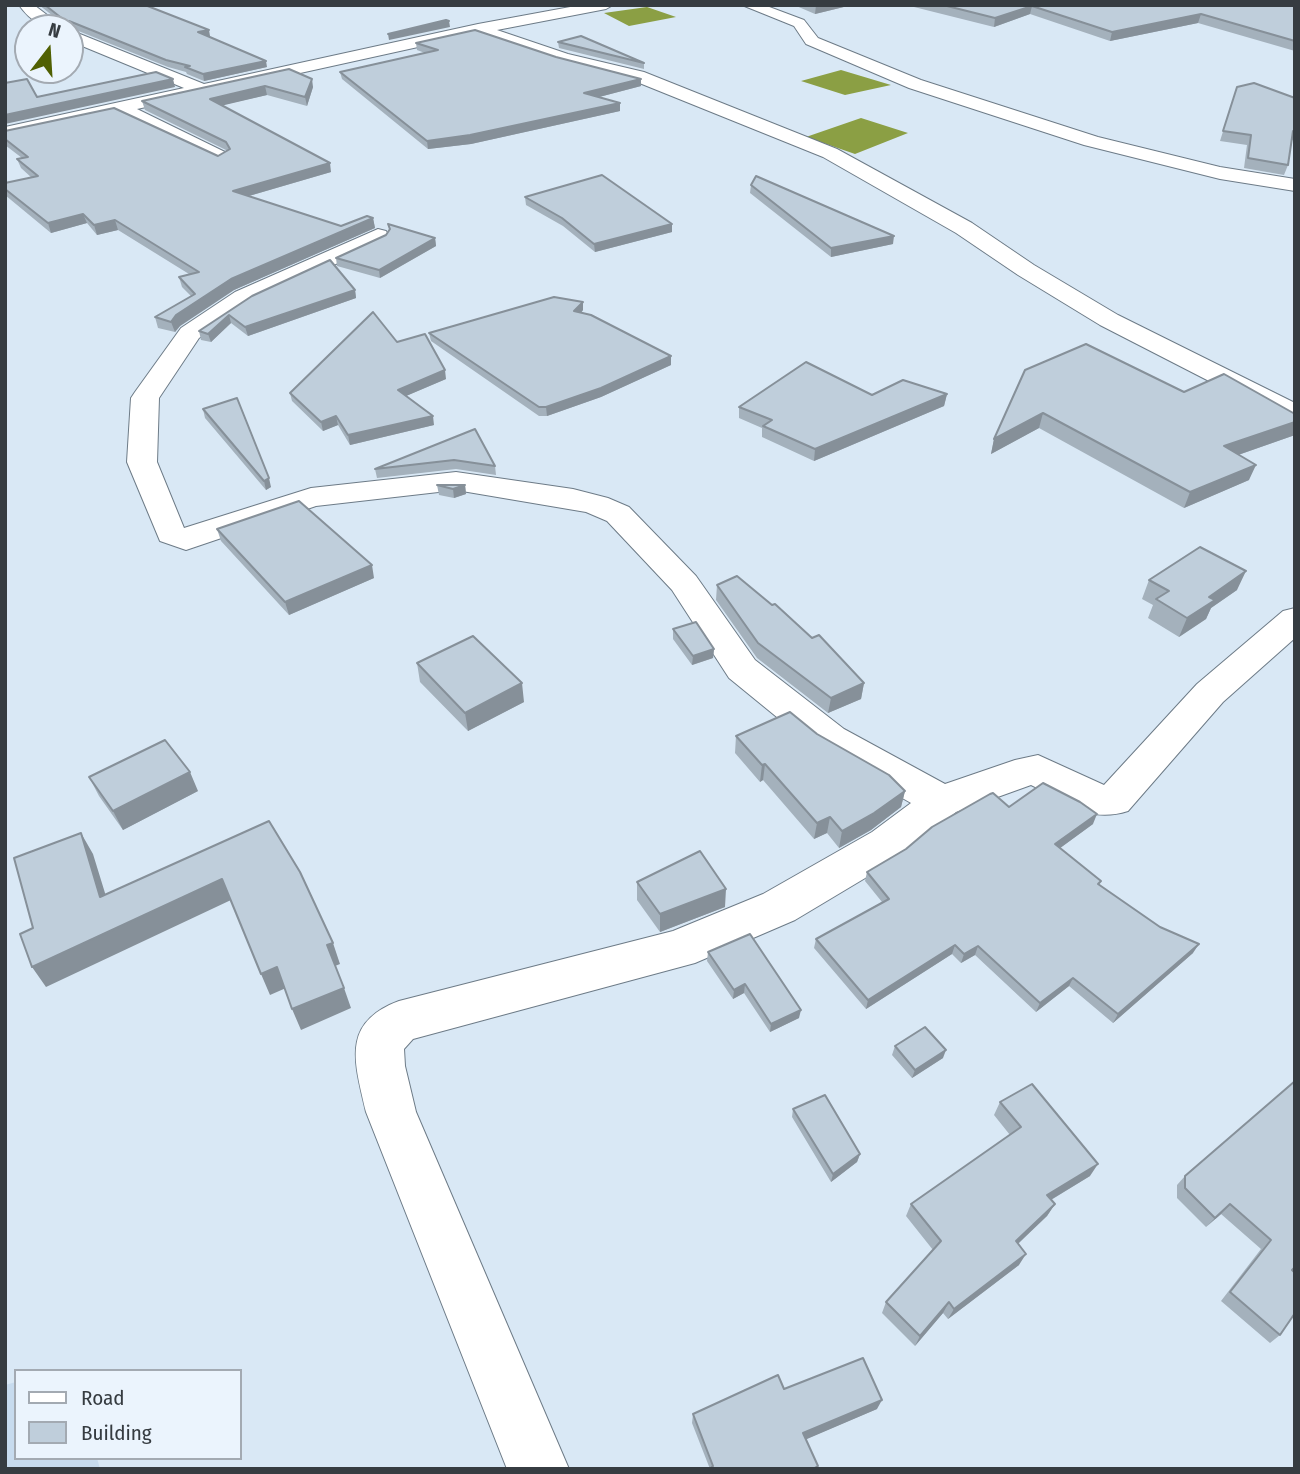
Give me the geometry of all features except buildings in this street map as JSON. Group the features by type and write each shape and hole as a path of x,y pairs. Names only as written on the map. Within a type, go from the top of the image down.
{"street":[{"path":"5,132 478,29 606,5"},
{"path":"749,5 799,23 812,41 915,83 1091,141 1220,173 1295,185"},
{"path":"478,29 563,58 638,76 830,153 964,228 1108,320 1295,414"},
{"path":"84,42 201,89"},
{"path":"118,107 220,157"},
{"path":"377,236 244,297 190,333 145,398 142,462 171,534 186,540 311,497 456,481 573,498 597,506 618,514 684,583 742,669 830,739 942,801"},
{"path":"538,1469 391,1112 380,1066 379,1041 399,1022 678,949 779,907 887,844 942,801 1029,770 1038,770 1095,800 1114,800 1210,693 1295,619"}],"shaded area":[{"path":"647,7 676,17 629,26 604,13"},
{"path":"841,70 891,85 845,95 801,81"},
{"path":"861,118 908,133 855,154 806,137"},
{"path":"14,1383 14,1460 98,1460 100,1469 5,1469 5,1385"}]}
